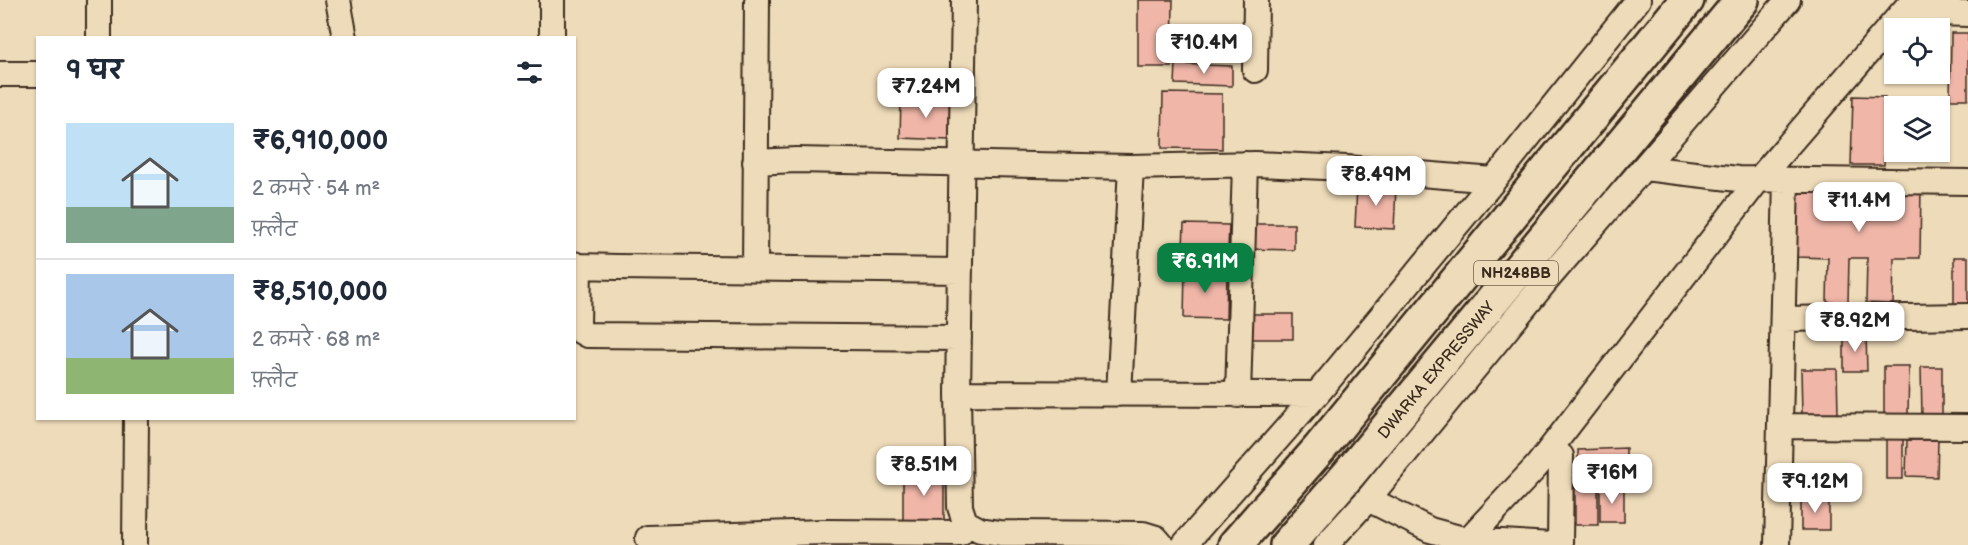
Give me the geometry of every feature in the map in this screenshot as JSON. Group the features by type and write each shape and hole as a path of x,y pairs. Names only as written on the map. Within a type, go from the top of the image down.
{"highway":[{"name":"NH248BB","path":"1235,545 1327,439 1687,0"},
{"name":"DWARKA EXPRESSWAY","path":"1287,545 1349,474 1742,0"}],"street":[{"path":"99,0 99,36"},
{"path":"338,0 345,36"},
{"path":"552,0 552,36"},
{"path":"755,268 757,0"},
{"path":"962,533 958,393 964,0"},
{"path":"1255,70 1256,0"},
{"path":"1184,545 1317,394 1494,180 1638,0"},
{"path":"1326,545 1368,499 1546,281 1788,0"},
{"path":"1465,542 1537,466 1758,180 1908,6 1968,15"},
{"path":"0,74 36,74"},
{"path":"755,162 796,160 1131,167 1245,164 1347,168 1494,180"},
{"path":"1238,395 1245,164"},
{"path":"1119,394 1131,167"},
{"path":"1644,168 1758,180 1968,182"},
{"path":"1777,545 1786,180"},
{"path":"959,338 587,335 580,331 578,324 577,265 960,271"},
{"path":"1783,319 1968,316"},
{"path":"958,393 1317,394"},
{"path":"135,545 136,420"},
{"path":"1780,426 1968,427"},
{"path":"1560,545 1562,456"},
{"path":"1368,499 1430,530 1465,542 1552,545"},
{"path":"648,538 754,540 823,532 962,533 980,530 1000,533 1143,534 1156,538 1162,545"}],"building":[{"path":"1138,0 1173,0 1172,67 1138,67"},
{"path":"1951,33 1968,33 1968,99 1950,99"},
{"path":"1176,64 1232,66 1232,86 1175,84"},
{"path":"1163,93 1222,94 1222,149 1162,148"},
{"path":"1853,96 1884,97 1884,165 1851,165"},
{"path":"901,98 951,100 950,140 900,138"},
{"path":"1797,184 1921,185 1920,258 1894,258 1893,304 1866,303 1867,258 1849,258 1848,303 1827,302 1828,258 1797,257"},
{"path":"1357,185 1396,187 1394,229 1355,227"},
{"path":"1184,224 1229,225 1228,248 1183,247"},
{"path":"1247,224 1294,224 1294,250 1246,249"},
{"path":"1954,257 1968,257 1968,309 1954,309"},
{"path":"1185,268 1227,270 1226,319 1184,318"},
{"path":"1249,314 1293,314 1293,339 1249,339"},
{"path":"1844,334 1866,334 1867,371 1844,371"},
{"path":"1884,366 1909,366 1908,415 1884,415"},
{"path":"1921,367 1942,367 1942,417 1922,417"},
{"path":"1801,369 1837,369 1838,414 1802,415"},
{"path":"1886,434 1903,434 1903,479 1886,479"},
{"path":"1907,440 1938,440 1937,477 1906,476"},
{"path":"1626,448 1626,467 1578,469 1578,450"},
{"path":"903,473 944,473 944,520 903,520"},
{"path":"1575,486 1598,486 1598,525 1575,525"},
{"path":"1600,488 1624,488 1624,522 1600,522"},
{"path":"1801,498 1829,498 1829,530 1801,530"}]}
